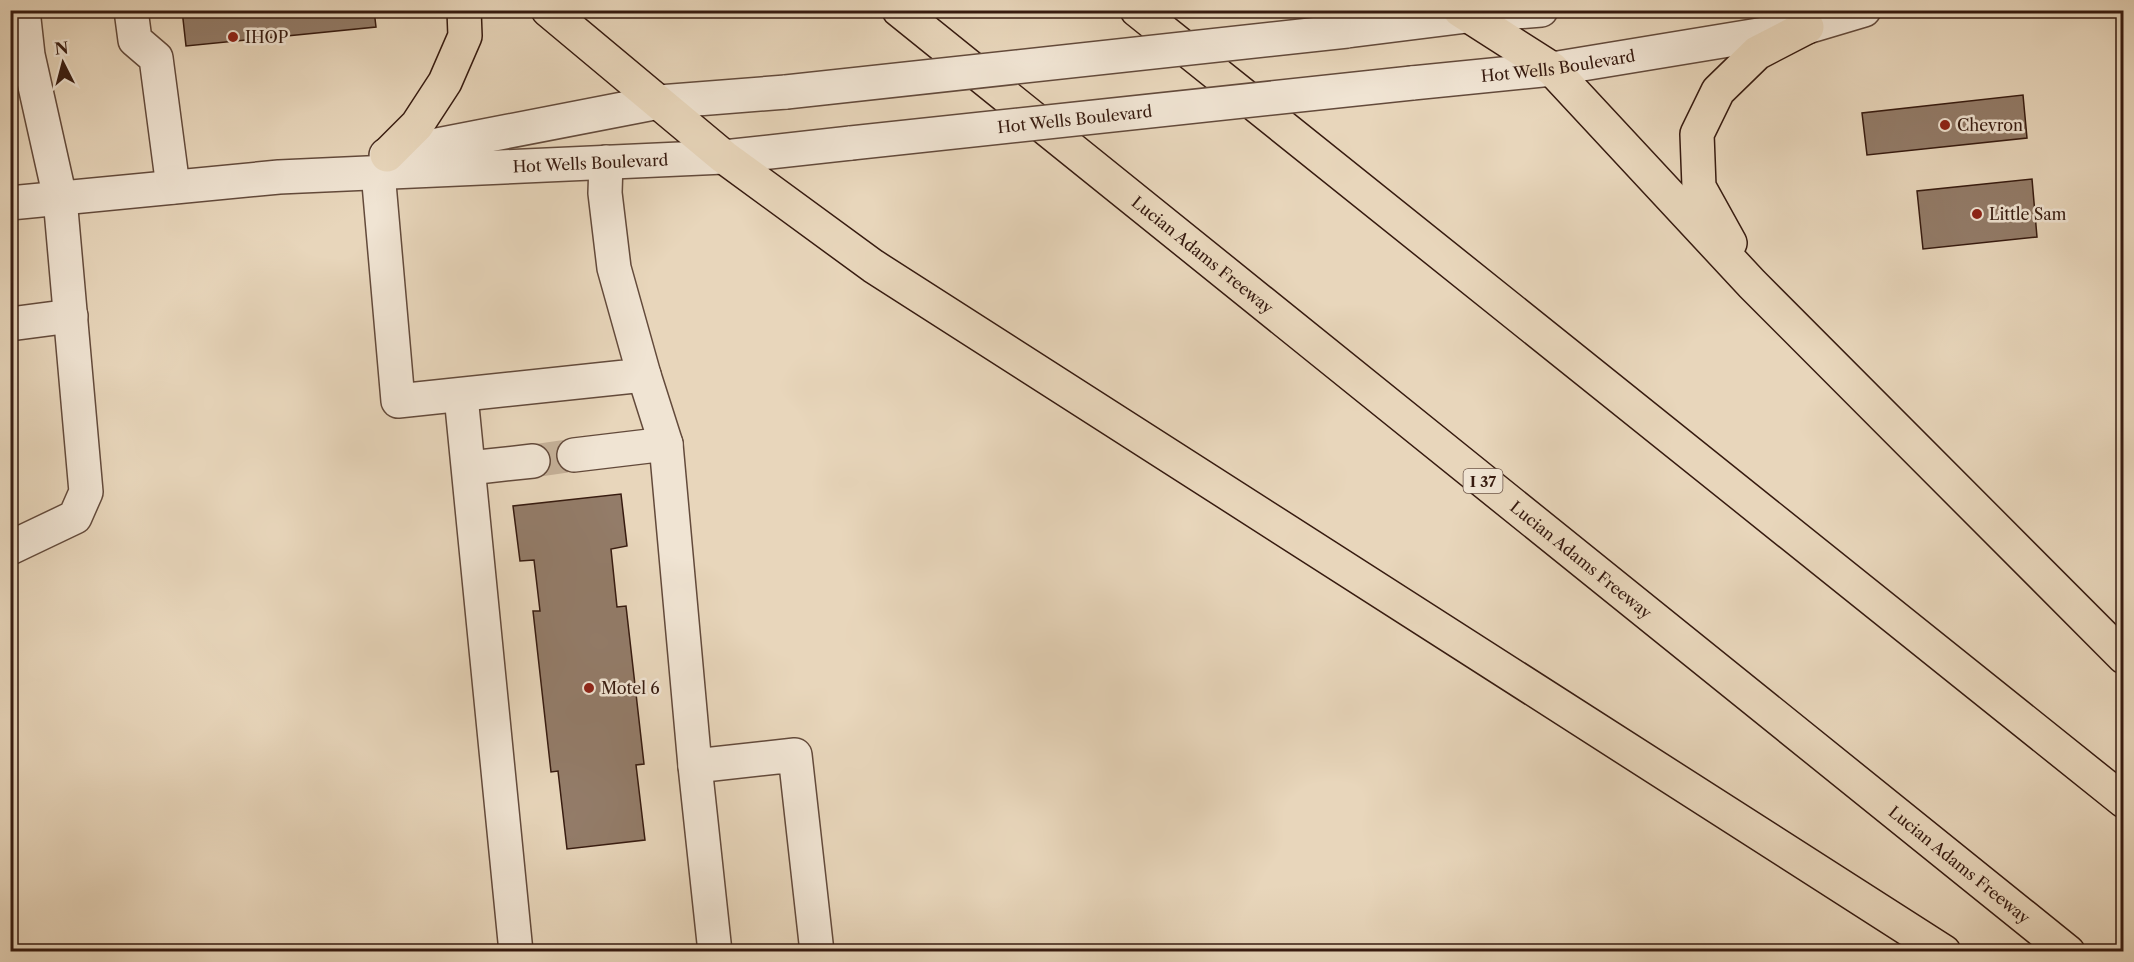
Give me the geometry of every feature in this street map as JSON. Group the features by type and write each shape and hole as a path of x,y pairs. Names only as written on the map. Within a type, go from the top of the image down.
{"highway":[{"path":"383,164 417,125 445,82 465,36 464,10"},
{"path":"548,10 724,157 883,272 1944,951"},
{"name":"Lucian Adams Freeway","path":"899,10 2068,951"},
{"path":"1137,10 2124,801"},
{"path":"1464,13 1552,69 1752,284 2124,657"},
{"path":"1752,284 1699,187 1697,134 1718,91 1757,53 1808,27"}],"street":[{"path":"10,548 75,517 86,492 60,198 19,56 23,10"},
{"path":"131,10 135,40 156,58 173,187"},
{"name":"Hot Wells Boulevard","path":"10,203 279,177 383,164 659,102 786,92 1347,31 1464,13 1541,10"},
{"name":"Hot Wells Boulevard","path":"383,164 606,162 724,157 1552,69 1808,27 1864,10"},
{"path":"606,162 606,193 614,268 666,444 695,766 715,951"},
{"path":"383,164 399,401 644,375"},
{"path":"10,324 71,316"},
{"path":"461,396 516,951"},
{"path":"574,455 666,444"},
{"path":"468,468 533,462"},
{"path":"695,766 795,755 817,951"}],"building":[{"name":"IHOP","path":"182,10 374,10 376,27 186,46"},
{"name":"Chevron","path":"2023,95 2027,138 1867,155 1862,113"},
{"name":"Little Sam","path":"2032,179 2037,237 1923,249 1917,191"},
{"name":"Motel 6","path":"621,494 627,546 611,549 617,607 626,606 644,764 636,765 645,840 567,849 558,771 551,772 533,611 540,611 534,560 520,561 513,506"}],"tunnel":[{"path":"533,461 574,455"}],"place":[{"name":"IHOP","path":"233,37"},
{"name":"Chevron","path":"1945,125"},
{"name":"Little Sam","path":"1977,214"},
{"name":"Motel 6","path":"589,688"}]}
